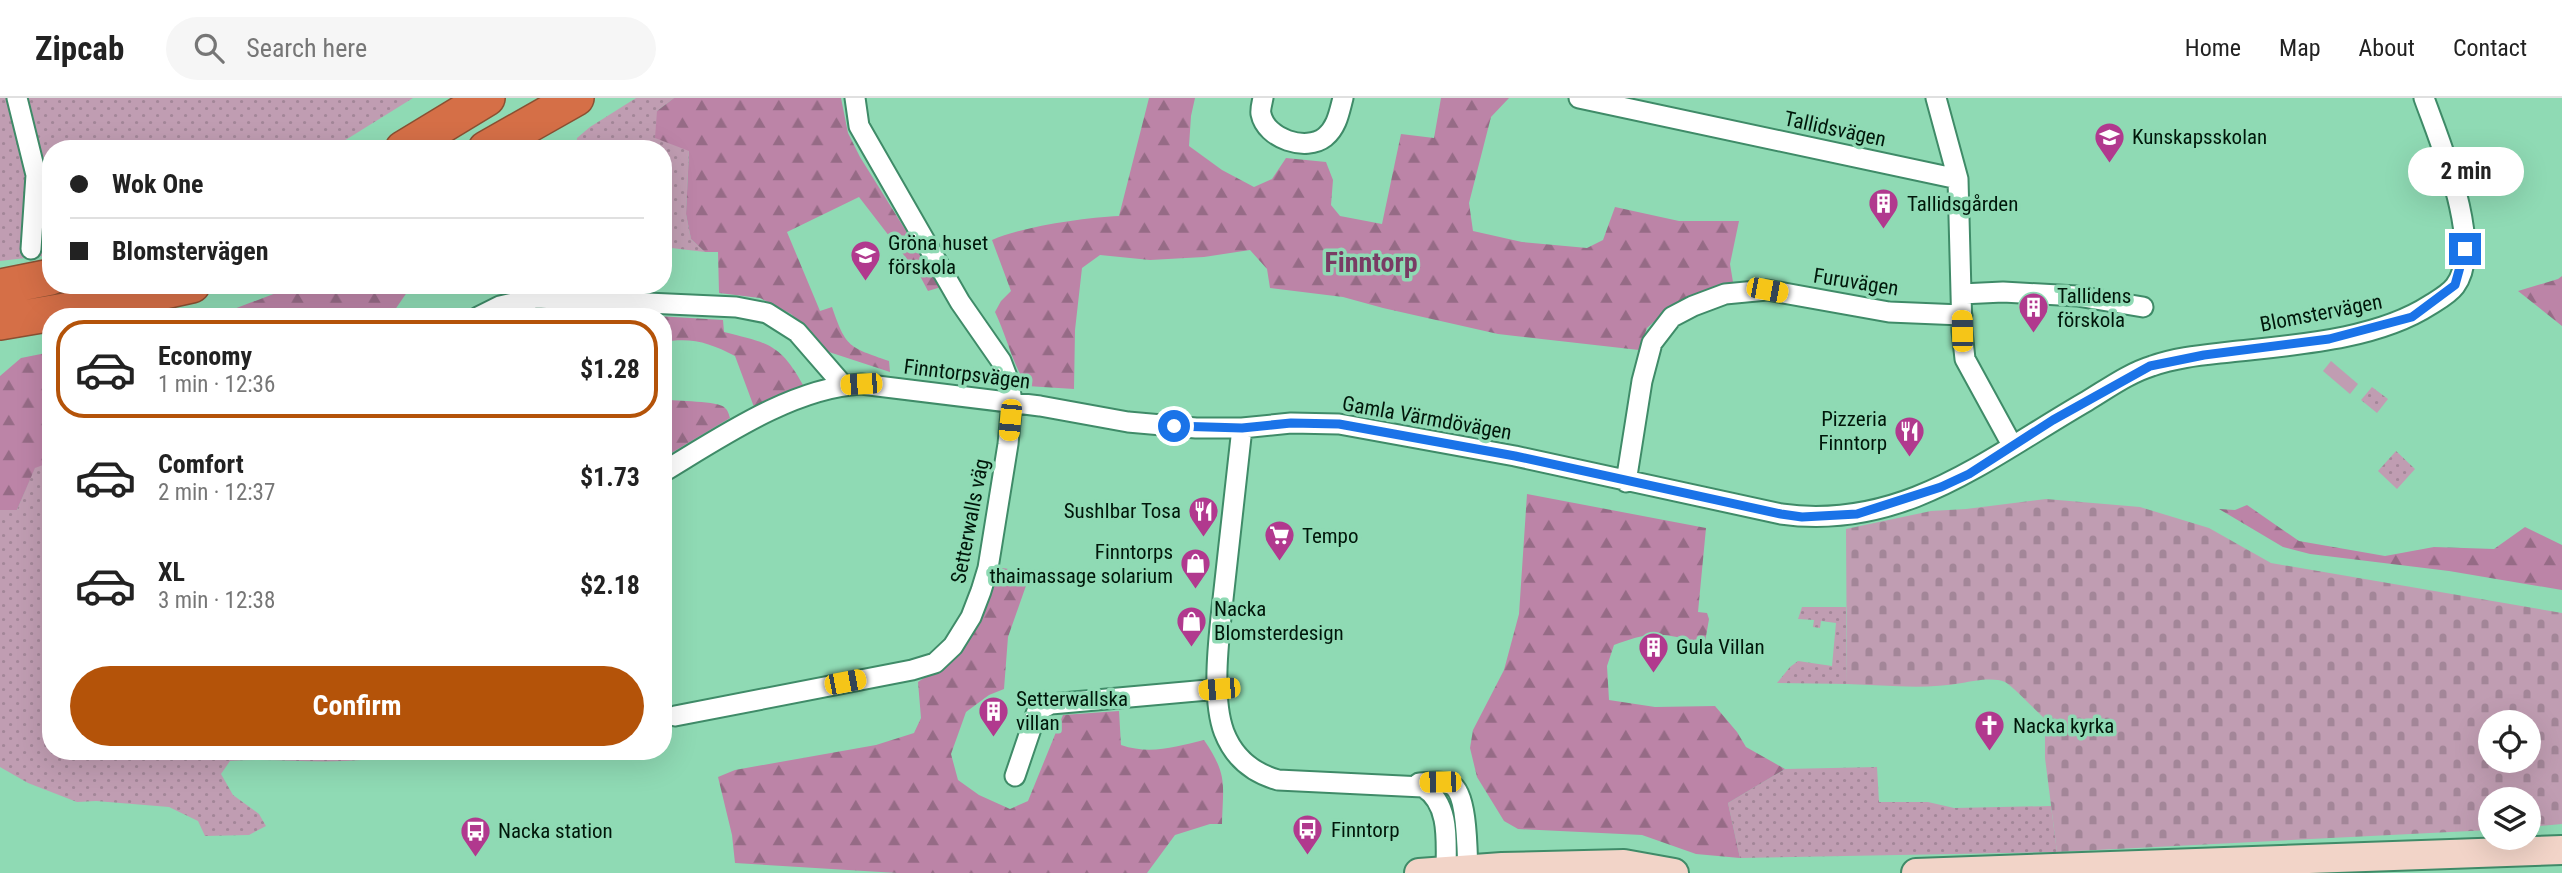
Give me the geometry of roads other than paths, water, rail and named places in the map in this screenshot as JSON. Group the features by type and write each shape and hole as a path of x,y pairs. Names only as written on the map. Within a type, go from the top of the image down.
{"highway":[{"path":"418,140 487,98"},
{"path":"502,140 576,98"},
{"path":"0,287 41,263"},
{"path":"82,308 151,294"},
{"path":"153,308 193,294"},
{"path":"0,322 42,315"},
{"path":"0,342 42,335"}],"main road":[{"path":"1916,873 2562,850"},
{"path":"1449,872 1624,864 1674,873"}],"street":[{"path":"17,98 36,175 41,263"},
{"path":"855,98 859,126 960,302 1000,360 1009,382 1012,402"},
{"path":"1263,98 1261,114 1267,127 1279,137 1309,144 1322,140 1330,132 1336,123 1343,98"},
{"name":"Tallidsvägen","path":"1579,98 1958,178"},
{"path":"1937,98 1958,178 1965,359 2012,445"},
{"name":"Blomstervägen","path":"2012,445 2150,366 2180,359 2329,339 2371,329 2412,317 2447,293 2455,285 2461,271 2465,249 2463,217 2424,98"},
{"name":"Furuvägen","path":"1626,482 1642,381 1652,343 1672,317 1693,306 1725,295 1767,290 1889,312 1962,315"},
{"path":"1961,294 2003,292 2077,296 2143,307"},
{"path":"496,308 536,298 736,307 767,313 797,332 843,385"},
{"name":"Finntorpsvägen","path":"672,466 721,436 769,412 843,385 861,384 1012,402 1128,422 1196,428 1242,428"},
{"name":"Setterwalls väg","path":"675,716 912,670 935,663 944,656 962,634 971,617 988,568 1012,402"},
{"name":"Gamla Värmdövägen","path":"1242,428 1291,423 1339,424 1503,454 1781,514 1832,517 1872,510 1941,487 1969,474 2012,445"},
{"path":"1242,428 1218,646 1221,720 1229,743 1258,774 1278,780 1423,787 1435,794 1442,807 1449,872"},
{"path":"1016,776 1037,711 1051,704 1219,689"}],"place":[{"name":"Kunskapsskolan","path":"2109,164"},
{"name":"Tallidsgården","path":"1884,231"},
{"name":"Gröna huset förskola","path":"865,282"},
{"name":"Tallidens förskola","path":"2034,335"},
{"name":"Pizzeria Finntorp","path":"1910,458"},
{"name":"SushIbar Tosa","path":"1204,538"},
{"name":"Tempo","path":"1279,563"},
{"name":"Finntorps thaimassage solarium","path":"1196,591"},
{"name":"Nacka Blomsterdesign","path":"1191,648"},
{"name":"Gula Villan","path":"1653,674"},
{"name":"Setterwallska villan","path":"993,738"},
{"name":"Nacka kyrka","path":"1990,753"},
{"name":"Finntorp","path":"1308,857"},
{"name":"Nacka station","path":"475,858"}],"district":[{"name":"Finntorp","path":"1371,262"}]}
